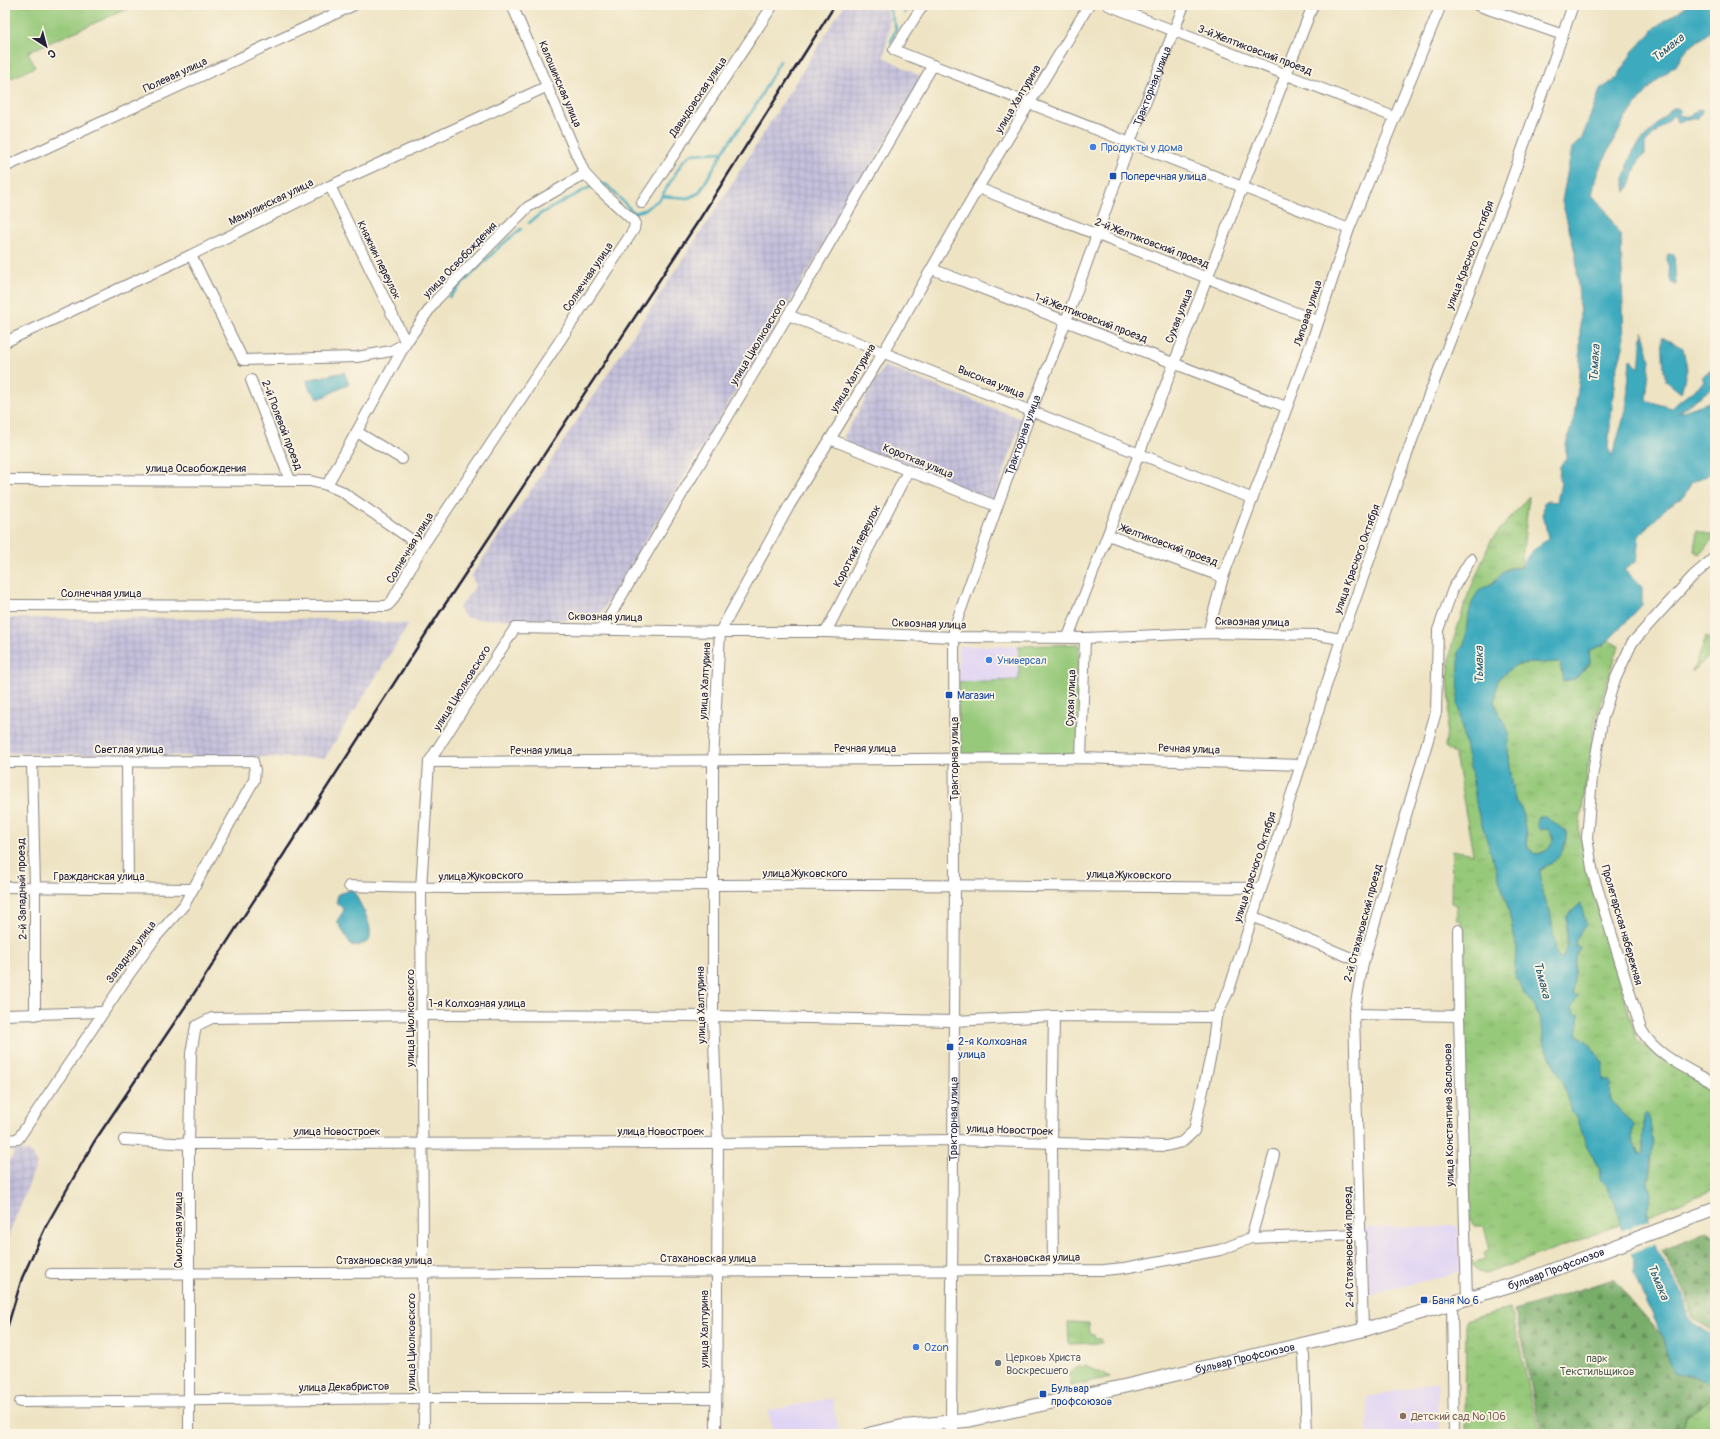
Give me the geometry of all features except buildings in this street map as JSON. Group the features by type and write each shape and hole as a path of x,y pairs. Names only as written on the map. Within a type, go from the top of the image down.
{"main road":[{"name":"бульвар Профсоюзов","path":"870,1434 900,1427 952,1428 970,1420 1130,1385 1363,1330 1467,1300 1521,1282 1715,1209"}],"street":[{"name":"Полевая улица","path":"5,167 354,5"},
{"name":"Калошинская улица","path":"512,5 588,177"},
{"name":"Давыдовская улица","path":"642,203 773,5"},
{"path":"923,5 894,50 1349,228"},
{"name":"улица Халтурина","path":"716,1434 718,1143 713,1016 713,761 720,632 789,506 883,353 978,188 1089,5"},
{"name":"3-й Желтиковский проезд","path":"1108,5 1394,117"},
{"name":"Тракторная улица","path":"952,1428 952,1140 955,884 954,628 1030,411 1066,321 1130,142 1184,5"},
{"name":"Сухая улица","path":"1068,636 1313,5"},
{"name":"Липовая улица","path":"1208,633 1223,577 1251,498 1312,341 1317,321 1349,228 1441,5"},
{"path":"1477,5 1563,35"},
{"name":"улица Красного Октября","path":"1194,1131 1212,1050 1216,1017 1229,990 1341,639 1416,429 1507,193 1573,5"},
{"name":"улица Циолковского","path":"602,629 788,315 933,65"},
{"name":"Мамулинская улица","path":"5,342 191,255 330,186 548,86"},
{"name":"Солнечная улица","path":"5,605 387,606 392,601 422,547 634,229 635,222 588,177"},
{"name":"улица Освобождения","path":"5,480 290,480 327,485 406,343 436,300 528,207 588,177"},
{"name":"Княжнин переулок","path":"330,186 406,343"},
{"name":"2-й Желтиковский проезд","path":"978,188 1317,321"},
{"path":"191,255 243,360 358,357 391,352 406,343"},
{"name":"1-й Желтиковский проезд","path":"932,269 1286,407"},
{"name":"Высокая улица","path":"788,315 1251,498"},
{"name":"2-й Полевой проезд","path":"251,380 290,480"},
{"path":"357,432 402,459"},
{"name":"Короткая улица","path":"830,439 996,506"},
{"name":"Короткий переулок","path":"826,632 908,471"},
{"path":"327,485 340,492 422,547"},
{"name":"Желтиковский проезд","path":"1108,535 1223,577"},
{"name":"Пролетарская набережная","path":"1715,557 1693,576 1632,643 1628,650 1603,718 1592,777 1587,838 1593,874 1641,1029 1650,1044 1660,1052 1715,1084"},
{"name":"2-й Стахановский проезд","path":"1363,1330 1354,1014 1363,963 1436,712 1438,630 1453,589 1471,559"},
{"name":"Сквозная улица","path":"515,628 720,632 826,632 954,637 1068,636 1085,638 1208,633 1318,635 1341,639"},
{"name":"улица Циолковского","path":"424,1434 421,1143 421,889 429,762 515,628"},
{"name":"Сухая улица","path":"1081,758 1085,638"},
{"name":"Речная улица","path":"429,762 954,760 1081,758 1301,765"},
{"path":"128,760 128,887"},
{"name":"Светлая улица","path":"5,762 128,760 253,761"},
{"name":"Западная улица","path":"5,1140 18,1139 102,1012 156,937 184,905 254,780 255,770 253,761"},
{"name":"2-й Западный проезд","path":"32,762 35,888 35,1015"},
{"name":"улица Жуковского","path":"349,886 421,889 713,885 955,884 1262,888"},
{"name":"Гражданская улица","path":"5,887 128,887 192,889"},
{"path":"1252,916 1363,963"},
{"name":"улица Константина Заслонова","path":"1458,930 1458,1016 1467,1300"},
{"path":"5,1015 102,1012"},
{"path":"1354,1014 1458,1016"},
{"name":"1-я Колхозная улица","path":"196,1026 212,1018 422,1015 713,1016"},
{"path":"713,1016 954,1021 1054,1016 1216,1017"},
{"path":"1054,1016 1052,1144 1054,1270"},
{"name":"Смольная улица","path":"189,1434 189,1144 192,1053 196,1026"},
{"name":"улица Новостроек","path":"124,1140 189,1144 718,1143 952,1140 1166,1146 1182,1142 1194,1131"},
{"path":"1251,1238 1274,1155"},
{"name":"Стахановская улица","path":"51,1274 716,1270 953,1271 1124,1268 1220,1250 1251,1238 1361,1234"},
{"path":"1452,1304 1454,1434"},
{"path":"1301,1345 1304,1356 1307,1434"},
{"name":"улица Декабристов","path":"20,1402 423,1398 716,1398"}],"shaded area":[{"path":"844,5 885,5 889,16 889,31 884,57 923,78 787,307 597,620 475,619 465,617 459,608 476,585 471,576 536,483 719,204"},
{"path":"884,366 1022,419 994,500 848,444 844,436"},
{"path":"5,618 319,619 409,624 325,758 5,753"},
{"path":"958,646 1019,646 1019,680 958,682"},
{"path":"16,1149 32,1153 37,1163 5,1245 5,1158 11,1160"},
{"path":"1458,1226 1460,1272 1368,1295 1365,1228"},
{"name":"Детский сад № 106","path":"1438,1382 1439,1434 1368,1434 1368,1397"},
{"path":"832,1398 839,1434 773,1434 768,1411"}],"green space":[{"path":"5,5 136,5 28,52 35,67 5,81"},
{"path":"1529,496 1521,568 1510,567 1503,571 1492,583 1479,591 1473,602 1464,645 1463,735 1507,904 1516,945 1515,974 1523,992 1535,1007 1542,1026 1545,1045 1562,1079 1571,1112 1577,1117 1586,1144 1600,1170 1602,1181 1607,1186 1608,1191 1615,1203 1620,1225 1485,1274 1478,1272 1472,1263 1486,1259 1484,1253 1490,1251 1484,1226 1475,1226 1467,1213 1461,920 1457,919 1456,905 1451,903 1452,850 1473,854 1455,754 1445,747 1450,704 1448,677 1452,644 1468,595 1491,540"},
{"path":"1697,531 1715,536 1700,554 1694,551"},
{"path":"1706,637 1715,643 1715,650 1692,672"},
{"path":"1608,640 1619,646 1596,717 1579,829 1587,872 1637,1040 1661,1058 1715,1088 1715,1189 1649,1215 1647,1209 1651,1196 1648,1183 1652,1161 1644,1116 1643,1154 1640,1155 1633,1140 1633,1125 1610,1100 1611,1082 1603,1081 1589,1043 1577,1034 1580,1015 1574,1013 1572,1006 1578,997 1573,995 1575,957 1580,947 1576,946 1575,941 1581,904 1567,916 1567,947 1562,959 1556,954 1550,911 1542,893 1540,869 1551,863 1560,855 1565,844 1566,831 1560,828 1548,829 1555,838 1550,847 1545,851 1535,854 1528,848 1522,810 1515,800 1508,749 1509,739 1506,724 1499,715 1495,702 1498,679 1516,664 1561,662 1563,681 1575,679 1590,663 1589,650 1604,645"},
{"path":"1079,644 1078,756 958,757 958,682 1019,680 1019,646"},
{"path":"1707,1231 1715,1238 1715,1333 1691,1317 1687,1295 1661,1251"},
{"name":"парк Текстильщиков","path":"1613,1279 1662,1336 1669,1361 1674,1372 1715,1383 1715,1396 1687,1416 1680,1434 1541,1434 1515,1310"},
{"path":"1511,1308 1539,1434 1465,1434 1466,1320"},
{"path":"1068,1322 1089,1323 1090,1334 1094,1335 1095,1338 1100,1339 1102,1343 1069,1344"},
{"path":"1087,1366 1110,1377 1070,1386 1070,1372 1077,1367"},
{"path":"1715,1396 1715,1434 1680,1434 1687,1416"}],"water":[{"name":"Тьмака","path":"1688,5 1715,5 1715,28 1686,50 1677,64 1653,84 1625,119 1598,171 1592,195 1606,211 1621,237 1624,344 1615,376 1608,448 1612,456 1626,410 1630,359 1639,368 1643,331 1650,360 1646,400 1671,408 1704,382 1702,376 1715,368 1715,386 1677,413 1715,400 1715,471 1692,482 1683,497 1667,507 1639,536 1636,561 1624,570 1642,586 1642,605 1604,645 1589,650 1590,663 1575,679 1563,681 1560,662 1517,664 1498,679 1495,702 1499,715 1506,724 1509,739 1508,749 1515,800 1522,810 1528,848 1535,854 1542,853 1549,848 1554,838 1548,829 1540,830 1537,825 1538,817 1545,817 1566,831 1565,844 1560,855 1551,863 1540,869 1542,893 1550,911 1556,954 1562,959 1567,947 1567,916 1581,903 1586,924 1575,941 1576,946 1580,947 1575,957 1573,994 1578,997 1572,1007 1574,1013 1580,1015 1577,1034 1589,1043 1603,1063 1603,1081 1611,1081 1610,1100 1633,1125 1633,1140 1640,1155 1643,1153 1644,1116 1647,1114 1650,1120 1653,1142 1648,1183 1651,1196 1647,1210 1657,1252 1684,1295 1688,1319 1703,1330 1715,1336 1715,1383 1674,1372 1669,1361 1662,1336 1634,1273 1635,1263 1620,1225 1615,1203 1608,1191 1607,1186 1602,1181 1600,1170 1586,1144 1577,1117 1571,1112 1562,1079 1545,1045 1542,1026 1535,1007 1523,992 1515,974 1516,945 1507,904 1477,809 1458,702 1459,651 1464,645 1468,616 1472,602 1482,588 1493,583 1507,569 1521,568 1529,554 1548,538 1543,514 1544,503 1547,501 1557,502 1561,482 1559,479 1560,466 1566,459 1566,445 1574,417 1580,375 1580,316 1576,256 1562,201 1572,148 1582,138 1600,90 1617,78 1633,51 1657,26"},
{"path":"1673,108 1678,108 1681,111 1677,115 1690,117 1698,109 1703,110 1698,118 1677,122 1674,115 1645,144 1645,154 1635,168 1626,192 1624,178 1627,174 1631,156 1640,143"},
{"path":"1668,254 1674,255 1676,285 1671,282 1667,259"},
{"path":"1662,337 1683,348 1687,369 1681,393 1666,381"},
{"path":"344,372 349,384 319,399 309,389 307,380"},
{"path":"353,889 366,915 370,928 369,941 358,946 351,945 337,921 344,910 336,904 338,894"}],"pier":[{"path":"1651,1219 1657,1243 1629,1254 1620,1231"}],"waterway":[{"path":"888,5 896,28 891,42"},
{"path":"904,14 909,5"},
{"path":"598,183 607,185 634,213 644,210 660,199 683,161 691,154 722,152 753,110 780,61"},
{"path":"662,196 688,198 699,193 723,152"},
{"path":"529,223 540,214 592,186"},
{"path":"449,297 499,247 521,229"}],"railway":[{"path":"5,1335 22,1278 46,1226 94,1142 191,998 440,612 699,220 835,5"}],"place":[{"name":"Продукты у дома","path":"1093,147"},
{"name":"Поперечная улица","path":"1113,176"},
{"name":"Универсал","path":"989,660"},
{"name":"Магазин","path":"949,695"},
{"name":"2-я Колхозная улица","path":"950,1047"},
{"name":"Баня № 6","path":"1424,1300"},
{"name":"Ozon","path":"916,1347"},
{"name":"Церковь Христа Воскресшего","path":"998,1363"},
{"name":"Бульвар профсоюзов","path":"1043,1394"},
{"name":"Детский сад № 106","path":"1403,1416"}]}
